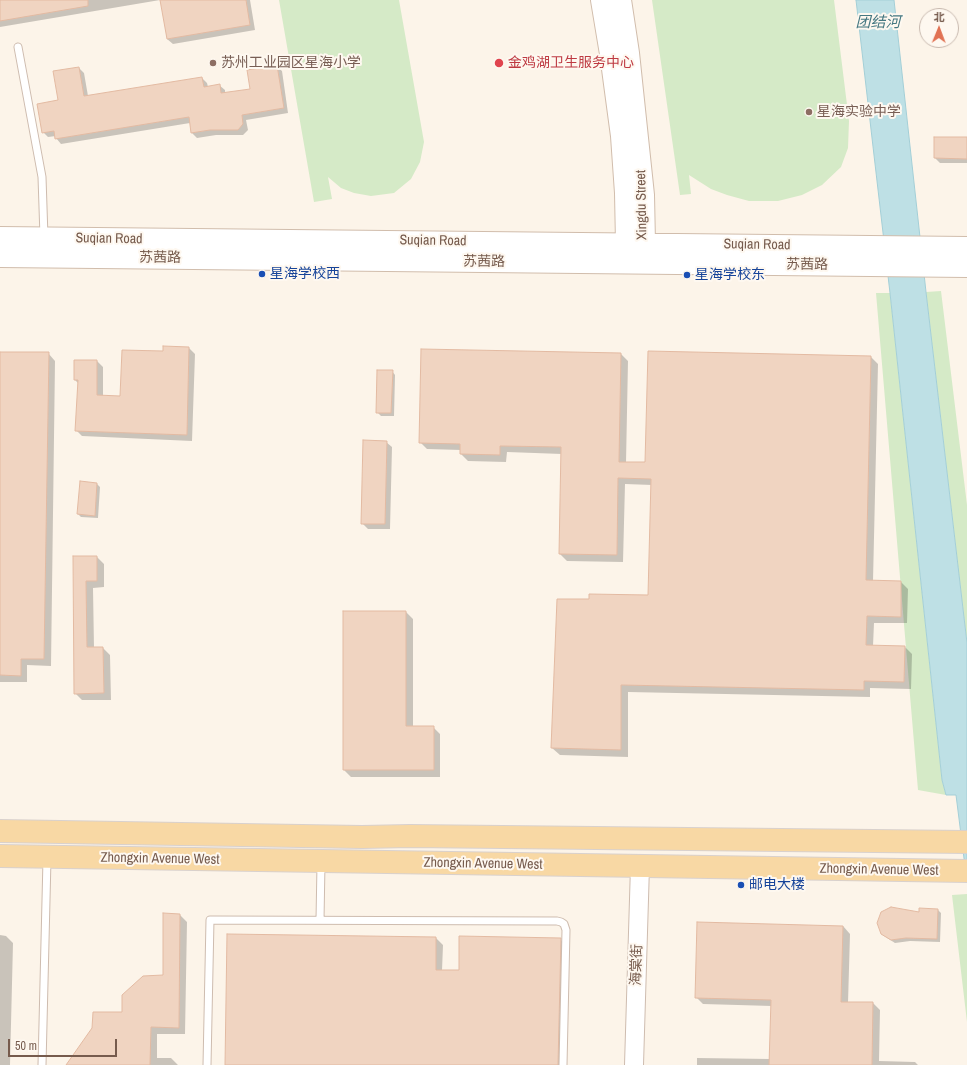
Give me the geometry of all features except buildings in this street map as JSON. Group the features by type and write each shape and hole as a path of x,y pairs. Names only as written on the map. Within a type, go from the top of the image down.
{"main road":[{"name":"Xingdu Street","path":"601,0 621,136 625,193 635,243 636,263"},
{"name":"Xingdu Street","path":"621,0 629,53 644,195 635,243"},
{"name":"Suqian Road","path":"0,237 967,247"},
{"name":"苏茜路","path":"0,257 967,267"},
{"name":"Zhongxin Avenue West","path":"0,831 362,837 426,836 959,842"},
{"name":"Zhongxin Avenue West","path":"0,856 959,871"}],"street":[{"name":"海棠街","path":"634,1065 640,866"}],"lane":[{"path":"18,47 42,177 44,238"},
{"path":"42,1065 47,857"},
{"path":"320,920 321,862"},
{"path":"207,1065 210,920 561,922 564,924 566,930 563,1065"}],"green space":[{"path":"279,0 399,0 424,142 420,162 411,179 394,193 371,196 354,193 341,188 328,177 332,199 314,202"},
{"path":"652,0 834,0 849,121 848,148 841,167 822,185 802,195 778,201 749,201 727,195 711,189 689,175 691,194 680,195"},
{"path":"941,291 967,505 967,643 926,292"},
{"path":"876,293 890,293 942,780 946,795 918,790"},
{"path":"967,894 967,1022 952,895"}],"water":[{"name":"团结河","path":"856,0 894,0 967,643 967,882 956,795 946,795 942,780 890,293"}],"place":[{"name":"苏州工业园区星海小学","path":"213,63"},
{"name":"金鸡湖卫生服务中心","path":"499,63"},
{"name":"星海实验中学","path":"809,112"},
{"name":"星海学校西","path":"262,274"},
{"name":"星海学校东","path":"687,275"},
{"name":"邮电大楼","path":"741,885"}]}
